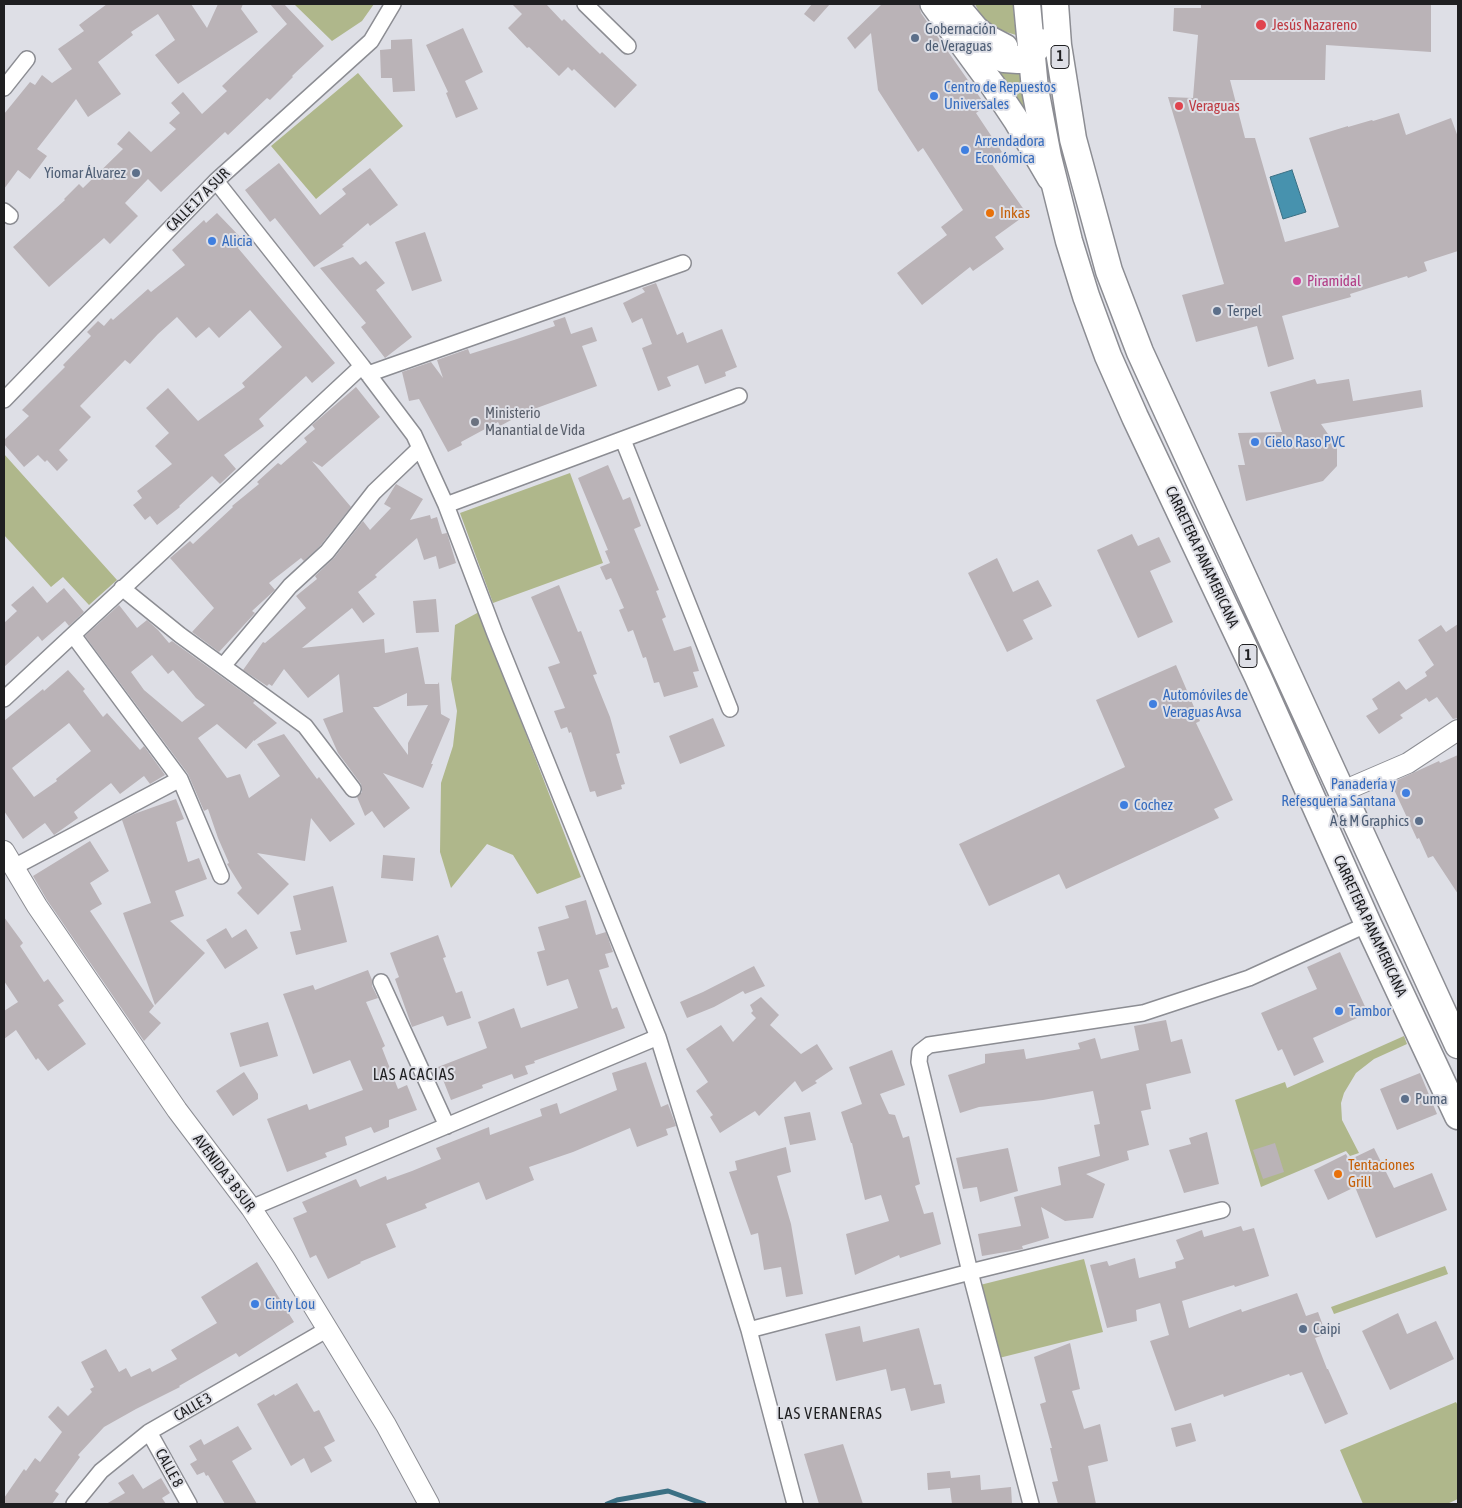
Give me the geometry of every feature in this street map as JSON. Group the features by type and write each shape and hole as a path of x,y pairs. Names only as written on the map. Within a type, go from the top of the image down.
{"highway":[{"name":"CARRETERA PANAMERICANA","path":"1027,4 1035,89 1048,157 1069,241 1086,296 1108,356 1235,628 1368,924 1458,1116"},
{"path":"945,10 980,49 994,56 1013,60 1031,55 1041,43 1044,4"},
{"name":"CARRETERA PANAMERICANA","path":"1055,4 1060,54 1073,139 1109,272 1140,352 1458,1045"},
{"path":"1031,55 1042,67 1049,79 1070,162 1089,199"},
{"path":"1048,157 1065,190 1087,251 1096,264 1109,272 1103,287 1103,301 1135,417"},
{"path":"1235,628 1272,686 1318,776 1330,786 1343,791 1340,803 1340,822 1376,915 1391,973"}],"main road":[{"path":"945,10 1056,189"}],"street":[{"name":"CALLE 17 A SUR","path":"4,400 216,181 371,41 393,4"},
{"path":"584,4 628,46"},
{"path":"4,88 28,59"},
{"path":"216,181 414,435 446,506 498,643 658,1038 749,1330 794,1504"},
{"path":"4,698 122,588 365,370 683,264"},
{"path":"446,506 739,396"},
{"path":"623,440 730,709"},
{"path":"223,666 290,586 327,552 374,492 420,448"},
{"path":"122,588 180,635 305,726 353,789"},
{"path":"73,635 180,779 221,876"},
{"path":"1343,791 1408,763 1458,730"},
{"path":"7,857 180,779"},
{"name":"AVENIDA 3 B SUR","path":"7,857 36,906 177,1110 252,1208 386,1425 430,1504"},
{"path":"1031,1504 970,1272 919,1062 920,1052 929,1045 1143,1013 1249,978 1368,924"},
{"path":"381,982 446,1126"},
{"path":"252,1208 658,1038"},
{"path":"749,1330 970,1272 1222,1210"},
{"name":"CALLE 3","path":"74,1504 101,1471 149,1432 328,1329"},
{"name":"CALLE 8","path":"149,1432 189,1504"}],"green space":[{"path":"294,4 374,4 362,21 332,41"},
{"path":"975,4 1013,4 1016,35 996,29 981,16"},
{"path":"992,67 1024,72 1028,122"},
{"path":"358,73 403,126 316,199 271,146"},
{"path":"4,454 117,580 89,605 63,577 51,587 4,535"},
{"path":"570,473 603,563 493,603 460,513"},
{"path":"479,612 581,877 537,894 513,855 487,844 451,888 440,852 441,783 453,746 457,711 451,679 455,625"},
{"path":"1404,1036 1407,1044 1374,1059 1356,1073 1344,1093 1341,1103 1342,1120 1359,1153 1350,1156 1346,1151 1261,1187 1235,1100 1285,1082 1287,1088"},
{"path":"1084,1259 1103,1332 999,1358 980,1285"},
{"path":"1445,1266 1448,1274 1334,1314 1331,1307"},
{"path":"1456,1402 1458,1406 1458,1499 1447,1504 1363,1504 1340,1450"}],"water":[{"path":"1292,170 1306,212 1283,219 1270,177"}],"building":[{"path":"107,4 191,4 207,28 218,4 243,4 241,9 258,32 178,84 155,55 175,40 158,14 131,32 133,35 98,62 121,94 88,117 76,99 37,149 47,156 30,179 18,170 4,189 4,114 30,82 35,85 42,75 52,83 72,69 58,49 84,31 79,25"},
{"path":"270,4 284,4 324,46 270,100 267,98 228,135 225,132 161,192 148,179 125,203 138,216 110,244 104,238 49,287 13,247 65,200 79,184 83,188 123,149 117,144 129,131 151,152 176,129 169,123 180,113 171,103 183,92 202,114 227,91 222,86 287,24"},
{"path":"512,4 546,4 562,21 564,19 600,54 602,52 637,85 615,108 574,69 572,71 568,67 559,76 529,47 527,48 508,28 522,14"},
{"path":"812,4 830,4 814,22 804,14"},
{"path":"882,4 919,4 921,13 986,106 976,113 1002,152 989,160 1027,214 995,237 1004,249 973,271 970,267 922,305 897,273 947,235 941,227 963,210 923,148 918,152 878,90 871,33 855,49 847,38"},
{"path":"1201,4 1431,4 1431,52 1326,45 1325,80 1230,80 1245,138 1255,138 1285,242 1339,227 1309,138 1399,113 1406,135 1451,118 1458,137 1458,251 1424,262 1427,271 1350,294 1351,297 1282,316 1294,359 1268,367 1257,326 1196,342 1182,295 1224,284 1168,97 1193,98 1198,35 1173,31 1174,8 1201,8"},
{"path":"463,28 483,72 465,81 478,109 456,118 446,93 448,92 426,45"},
{"path":"412,39 415,91 393,92 392,78 381,78 380,50 391,49 391,40"},
{"path":"279,163 320,215 346,194 342,189 370,168 398,205 370,226 368,223 342,245 344,246 314,267 275,218 270,222 245,190"},
{"path":"217,213 245,242 238,248 335,363 312,383 306,376 259,419 264,426 224,455 236,469 220,484 212,476 180,507 157,525 150,516 145,520 133,505 142,498 137,491 172,464 155,446 169,433 146,408 168,388 198,421 245,387 242,383 282,347 250,310 219,338 209,327 196,338 177,317 130,364 125,360 80,406 91,417 59,450 68,460 57,471 47,460 45,462 38,455 24,467 4,444 4,440 29,416 22,410 65,367 63,365 91,336 87,332 98,321 104,326 111,318 113,320 148,289 151,292 185,265 172,250 204,220 206,223"},
{"path":"425,232 442,281 412,291 395,242"},
{"path":"353,257 360,265 366,261 385,283 376,290 412,337 385,358 361,327 366,323 320,268"},
{"path":"656,283 677,335 683,332 687,343 722,329 737,367 725,372 726,376 705,384 698,365 667,377 671,386 658,391 642,348 652,344 642,318 632,323 623,303 645,292 642,288"},
{"path":"565,317 571,334 592,327 597,341 582,346 597,386 512,417 513,419 500,426 498,422 461,442 462,445 448,452 419,399 409,401 402,372 431,362 443,378 437,360 468,349 470,354 514,340 555,326 553,321"},
{"path":"1315,379 1317,384 1349,379 1353,401 1421,390 1423,407 1321,424 1337,447 1337,466 1323,481 1246,501 1238,465 1245,465 1238,433 1282,432 1270,392"},
{"path":"356,387 380,417 322,467 312,461 351,507 320,546 304,561 301,558 269,583 275,590 252,611 255,613 219,652 192,632 214,608 170,558 190,541 193,544 232,506 259,484 257,482 278,463 281,465 307,442 304,438 315,429 312,425"},
{"path":"608,465 623,500 630,497 641,526 634,529 659,590 656,591 666,617 662,619 674,651 691,646 699,671 693,672 698,687 664,697 659,682 654,683 646,657 643,658 633,630 628,632 619,610 624,608 611,578 606,580 600,567 610,563 605,551 608,550 578,478"},
{"path":"396,484 423,499 410,520 430,515 431,519 437,517 442,534 447,533 456,563 439,569 436,556 424,560 417,538 375,575 377,577 358,592 375,614 363,623 352,608 302,648 384,639 385,653 418,647 425,684 438,684 439,682 441,714 450,719 423,788 383,773 410,808 384,828 372,811 365,816 357,797 362,792 361,784 338,753 323,719 343,712 339,674 308,698 284,669 272,686 269,684 267,686 243,670 263,642 265,643 306,608 296,596 317,579 315,576 334,558 363,521 370,530 391,508 384,504","holes":["407,693 407,706 428,705 408,743 408,755 373,707 378,707"]},
{"path":"1132,534 1138,546 1159,537 1171,562 1150,571 1173,622 1138,638 1097,550"},
{"path":"997,558 1013,592 1038,580 1052,606 1023,620 1033,639 1007,652 968,573"},
{"path":"559,585 578,632 581,631 597,674 593,675 610,717 620,753 616,754 625,784 621,785 622,789 597,797 595,791 590,792 571,732 569,733 567,727 561,729 554,711 565,708 548,667 560,663 531,597"},
{"path":"33,586 47,603 64,588 84,612 69,626 65,621 42,641 38,636 4,667 4,623 17,611 11,605"},
{"path":"436,599 439,632 416,633 413,601"},
{"path":"119,605 137,628 147,620 169,643 172,641 255,701 253,703 277,723 254,740 246,749 217,724 198,738 227,778 240,774 249,798 280,776 257,744 284,734 317,779 319,777 355,824 330,842 311,818 305,861 257,853 289,884 258,915 237,893 242,888 227,864 229,863 208,809 204,811 188,774 85,636","holes":["152,655 168,674 173,670 196,698 205,705 182,722 144,690 131,672"]},
{"path":"1458,624 1458,718 1453,719 1437,697 1429,702 1426,698 1400,715 1403,718 1379,734 1366,716 1378,709 1372,699 1399,681 1406,690 1427,676 1425,672 1434,665 1418,640 1441,625 1446,632"},
{"path":"1176,665 1200,721 1196,723 1233,800 1214,809 1219,818 1066,889 1059,874 989,906 959,844 1125,767 1096,700"},
{"path":"68,670 85,689 83,691 103,717 107,713 140,750 144,746 165,775 150,784 144,776 120,794 111,783 74,812 78,818 54,835 45,823 23,839 4,811 4,721 43,689 44,691","holes":["69,723 91,751 56,779 57,781 34,797 12,768"]},
{"path":"713,718 725,746 680,764 669,736"},
{"path":"1458,755 1458,894 1433,856 1428,858 1391,783 1439,761 1440,763"},
{"path":"176,799 184,819 176,822 188,862 199,858 207,879 175,891 184,916 170,921 205,953 155,1005 123,913 151,903 122,820"},
{"path":"90,841 109,871 90,883 102,904 90,911 154,1006 149,1012 161,1023 144,1041 47,900 33,876"},
{"path":"383,855 415,858 413,881 381,878"},
{"path":"333,886 347,942 296,955 290,932 301,930 293,896"},
{"path":"586,900 596,935 606,932 613,952 605,954 609,967 599,970 612,1009 617,1007 625,1028 534,1061 535,1063 525,1066 528,1074 514,1079 512,1074 482,1085 483,1088 451,1100 438,1067 487,1048 478,1022 514,1008 521,1028 578,1008 568,979 547,986 537,952 545,950 538,927 569,918 565,906"},
{"path":"4,917 23,943 20,946 44,982 48,979 64,1001 58,1005 86,1044 48,1071 38,1058 36,1060 16,1030 4,1039 4,1011 18,1002 4,981"},
{"path":"226,928 232,938 246,929 258,948 225,969 206,940"},
{"path":"438,935 446,957 443,958 456,993 462,991 471,1018 447,1026 443,1016 412,1027 395,979 399,977 390,953"},
{"path":"1340,952 1368,1013 1313,1038 1324,1062 1294,1076 1282,1049 1278,1051 1261,1013 1317,989 1307,967"},
{"path":"754,966 765,986 745,994 743,991 714,1007 687,1018 680,1002"},
{"path":"368,970 372,986 378,998 366,1002 385,1046 382,1048 398,1089 407,1085 417,1110 389,1120 389,1127 374,1133 371,1127 345,1137 347,1145 325,1153 327,1157 287,1172 267,1119 307,1104 309,1110 363,1090 350,1060 313,1074 283,994 313,985 315,990"},
{"path":"761,997 779,1015 770,1025 801,1054 817,1044 833,1069 815,1081 817,1083 802,1092 795,1081 759,1116 755,1111 720,1133 710,1117 713,1115 696,1091 708,1082 686,1049 721,1025 733,1042 756,1018 751,1013 753,1011 750,1005"},
{"path":"1166,1020 1171,1042 1182,1039 1191,1073 1146,1084 1151,1109 1141,1111 1149,1145 1127,1151 1129,1160 1086,1174 1105,1184 1093,1218 1065,1221 1041,1207 1049,1238 1022,1246 1023,1249 982,1256 978,1234 1021,1226 1014,1197 1061,1185 1058,1167 1100,1156 1094,1125 1100,1124 1093,1091 1043,1100 979,1107 960,1113 948,1075 985,1063 985,1054 1024,1049 1026,1059 1080,1049 1078,1043 1095,1038 1101,1059 1139,1050 1134,1026"},
{"path":"268,1022 278,1056 240,1067 230,1033"},
{"path":"892,1050 905,1085 880,1094 889,1114 895,1115 903,1138 909,1136 920,1184 915,1186 924,1214 933,1212 941,1244 900,1258 899,1255 855,1275 846,1234 889,1221 881,1195 865,1200 852,1143 841,1112 862,1104 849,1067"},
{"path":"646,1062 661,1107 668,1104 676,1126 666,1129 668,1135 637,1147 630,1128 573,1152 529,1167 534,1180 486,1200 479,1182 425,1204 427,1208 386,1224 396,1247 360,1262 328,1279 316,1255 310,1258 293,1218 307,1212 302,1202 356,1179 360,1187 386,1176 387,1180 412,1171 441,1159 436,1148 489,1127 490,1135 542,1116 540,1109 557,1103 560,1114 617,1090 612,1073"},
{"path":"244,1072 258,1094 258,1099 233,1116 216,1091"},
{"path":"1420,1073 1437,1114 1397,1130 1380,1089"},
{"path":"810,1112 816,1140 790,1145 784,1117"},
{"path":"1207,1132 1219,1184 1184,1193 1169,1150 1191,1144 1189,1138"},
{"path":"1275,1143 1284,1172 1263,1179 1253,1150"},
{"path":"786,1147 791,1172 777,1176 791,1224 803,1294 786,1297 781,1267 764,1270 758,1233 751,1235 729,1172 737,1170 735,1161"},
{"path":"1008,1148 1018,1191 980,1202 977,1187 963,1189 956,1158"},
{"path":"1374,1148 1394,1188 1432,1173 1447,1210 1376,1238 1355,1187 1328,1200 1314,1170 1346,1154 1349,1160"},
{"path":"1241,1226 1243,1231 1254,1228 1269,1276 1182,1301 1189,1328 1241,1309 1242,1312 1297,1293 1306,1316 1318,1312 1326,1334 1315,1338 1348,1414 1325,1424 1302,1372 1290,1376 1289,1374 1224,1397 1223,1394 1175,1411 1150,1341 1169,1335 1160,1303 1136,1310 1137,1321 1107,1328 1090,1265 1107,1261 1109,1266 1135,1258 1139,1278 1176,1268 1175,1262 1184,1259 1176,1240 1202,1230 1204,1237"},
{"path":"257,1262 294,1322 239,1357 236,1353 180,1387 104,1427 78,1455 80,1457 55,1491 59,1494 52,1504 4,1504 4,1498 24,1469 26,1471 35,1458 40,1462 62,1432 48,1417 58,1406 68,1416 92,1392 90,1389 94,1387 81,1362 106,1349 119,1372 126,1368 131,1377 150,1368 152,1372 177,1359 171,1350 217,1323 201,1297"},
{"path":"1398,1313 1407,1334 1436,1321 1454,1359 1390,1390 1362,1331"},
{"path":"860,1326 863,1342 919,1328 934,1385 941,1384 945,1403 911,1411 905,1388 891,1391 886,1369 836,1381 825,1334"},
{"path":"1070,1343 1080,1389 1072,1391 1084,1429 1100,1424 1108,1461 1088,1466 1096,1504 1058,1504 1052,1482 1058,1481 1050,1448 1052,1448 1040,1404 1046,1402 1034,1357"},
{"path":"297,1383 314,1412 319,1410 335,1441 324,1447 332,1461 311,1473 304,1458 291,1466 257,1404"},
{"path":"1191,1423 1196,1441 1176,1447 1171,1428"},
{"path":"238,1426 252,1449 232,1461 257,1504 225,1504 208,1475 206,1476 204,1472 197,1475 190,1464 197,1460 189,1446 201,1439 204,1445"},
{"path":"843,1444 863,1504 819,1504 804,1454"},
{"path":"950,1471 951,1478 980,1475 981,1490 1011,1487 1012,1504 952,1504 950,1488 928,1490 927,1473"},
{"path":"133,1474 143,1489 161,1478 170,1493 162,1498 166,1504 106,1504 125,1493 118,1483"}],"waterway":[{"path":"607,1504 617,1500 668,1491 704,1504"}],"place":[{"name":"Jesús Nazareno","path":"1261,25"},
{"name":"Gobernación de Veraguas","path":"915,38"},
{"name":"Centro de Repuestos Universales","path":"934,96"},
{"name":"Veraguas","path":"1179,106"},
{"name":"Arrendadora Económica","path":"965,150"},
{"name":"Yiomar Álvarez","path":"136,173"},
{"name":"Inkas","path":"990,213"},
{"name":"Alicia","path":"212,241"},
{"name":"Piramidal","path":"1297,281"},
{"name":"Terpel","path":"1217,311"},
{"name":"Ministerio Manantial de Vida","path":"475,422"},
{"name":"Cielo Raso PVC","path":"1255,442"},
{"name":"Automóviles de Veraguas Avsa","path":"1153,704"},
{"name":"Panadería y Refesqueria Santana","path":"1406,793"},
{"name":"Cochez","path":"1124,805"},
{"name":"A & M Graphics","path":"1419,821"},
{"name":"Tambor","path":"1339,1011"},
{"name":"Puma","path":"1405,1099"},
{"name":"Tentaciones Grill","path":"1338,1174"},
{"name":"Cinty Lou","path":"255,1304"},
{"name":"Caipi","path":"1303,1329"}],"district":[{"name":"LAS ACACIAS","path":"414,1075"},
{"name":"LAS VERANERAS","path":"830,1414"}]}
